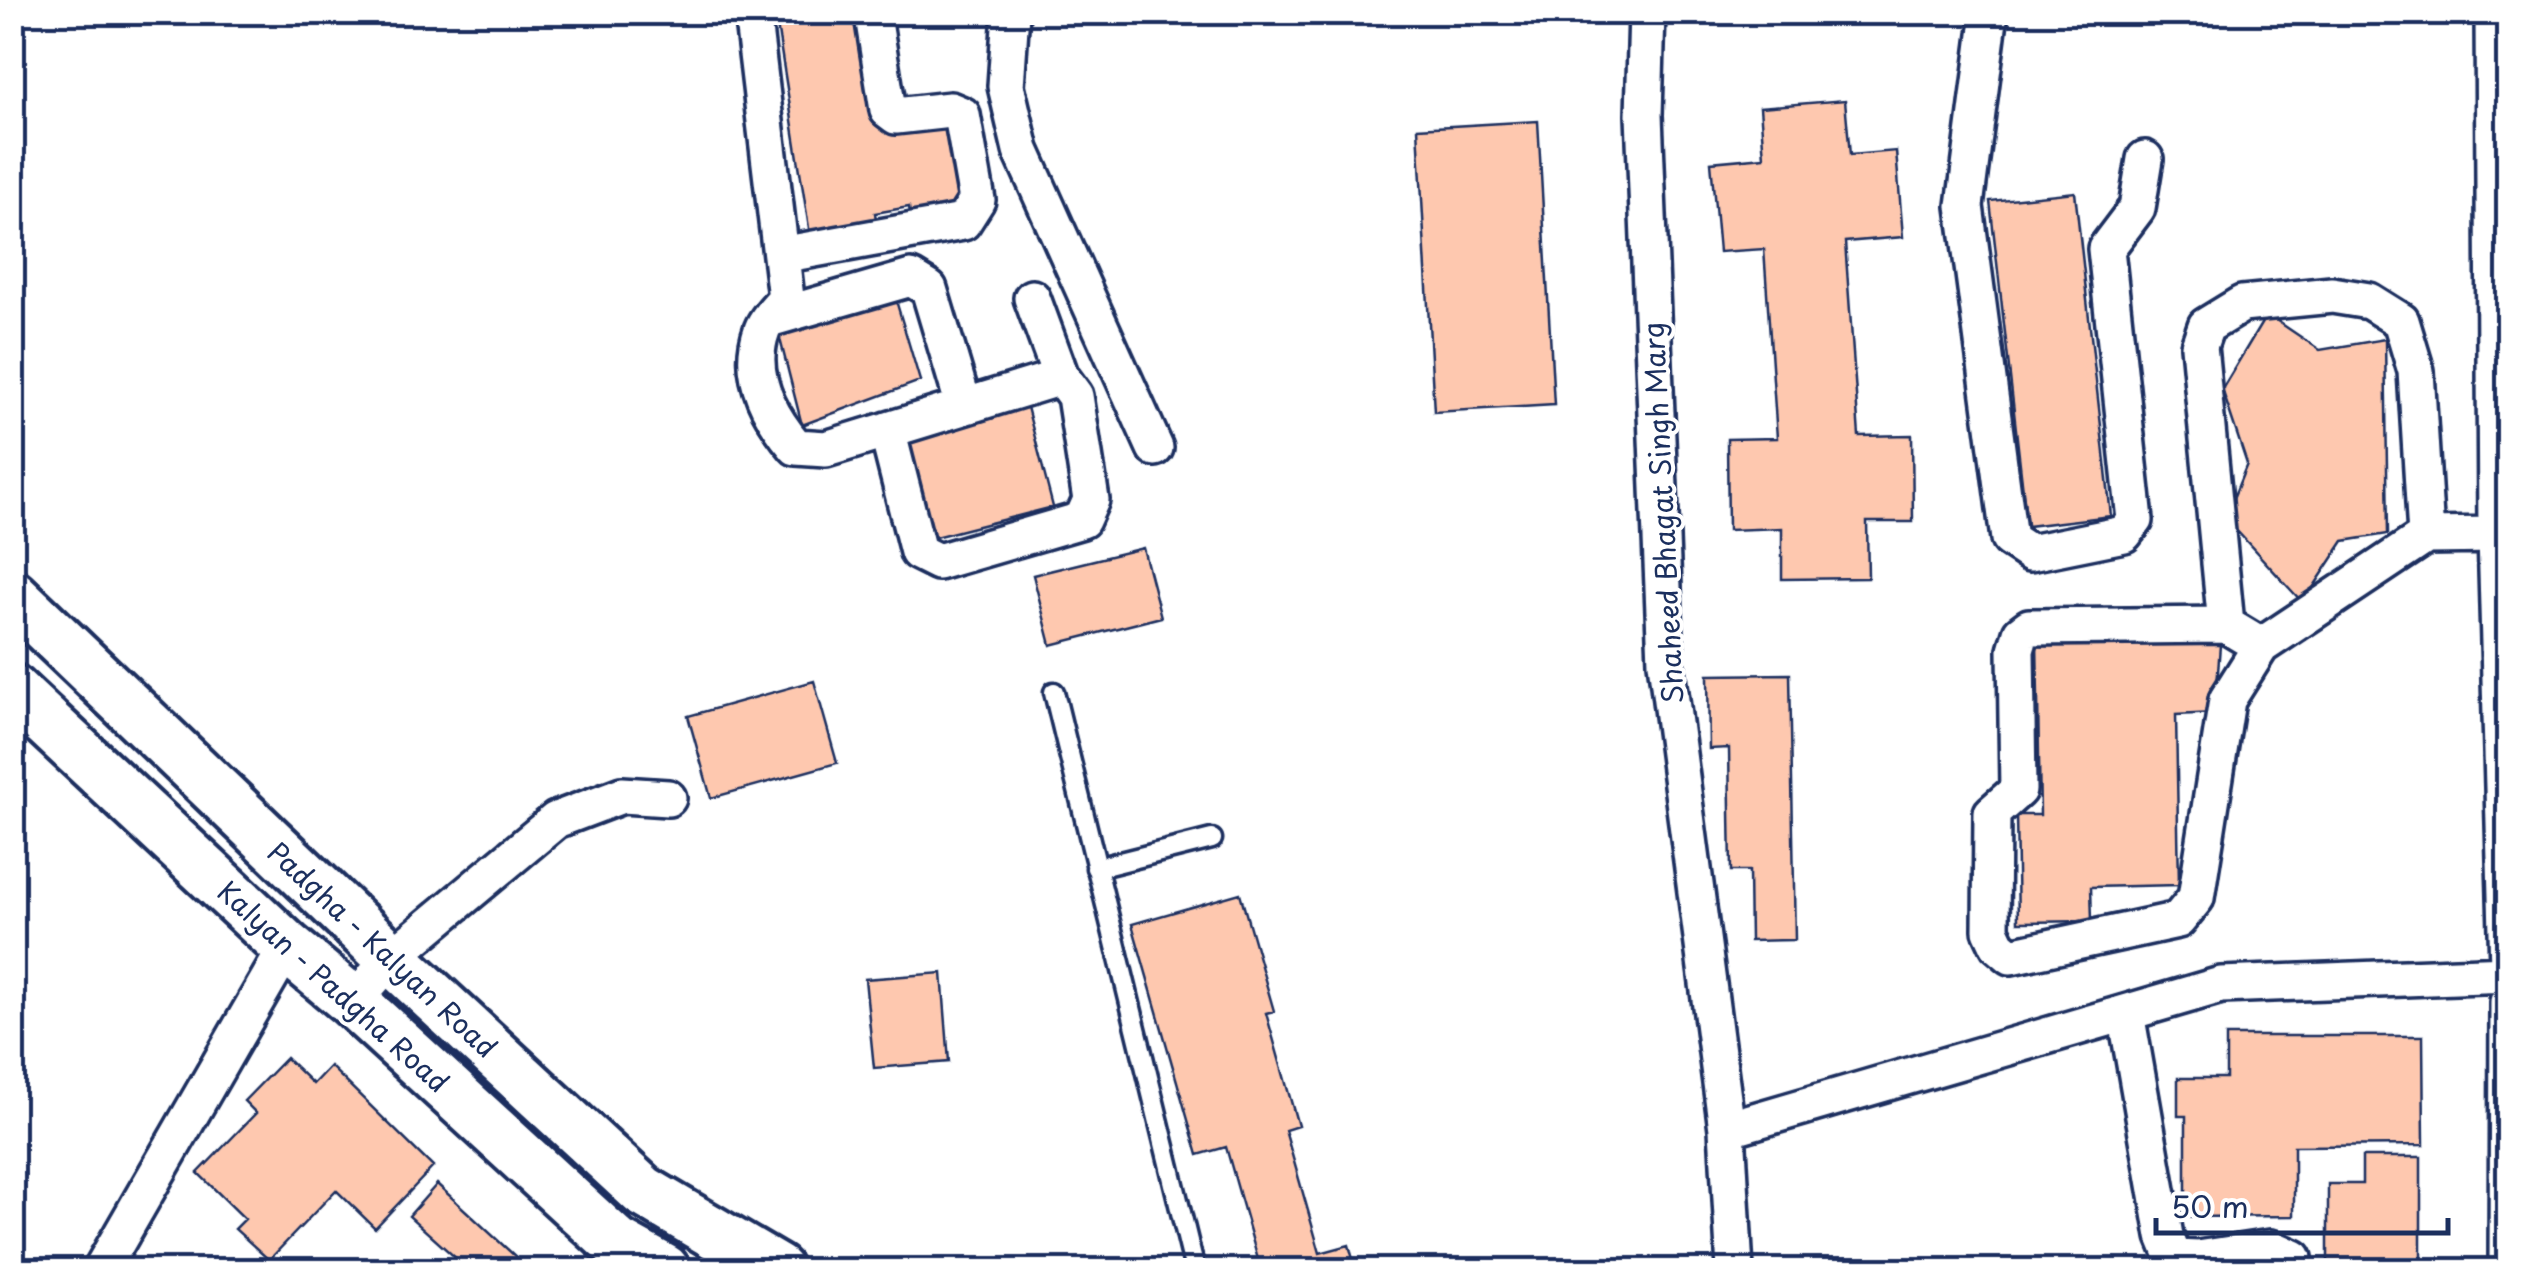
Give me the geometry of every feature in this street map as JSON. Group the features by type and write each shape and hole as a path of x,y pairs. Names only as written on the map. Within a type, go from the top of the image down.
{"main road":[{"name":"Padgha - Kalyan Road","path":"12,596 390,958 643,1191 777,1270"},
{"name":"Kalyan - Padgha Road","path":"12,690 287,947 353,1002 617,1244 664,1270"},
{"path":"617,1244 643,1191"}],"street":[{"path":"752,12 786,298 762,329 756,373 775,422 796,447 826,449 1061,377"},
{"path":"781,255 963,222 977,200 962,114 950,110 896,116 888,110 874,22 880,12"},
{"path":"1011,12 1006,86 1020,150 1155,448"},
{"name":"Shaheed Bhagat Singh Marg","path":"1647,12 1644,115 1666,662 1727,1129 1735,1270"},
{"path":"1990,12 1965,206 2009,539 2030,553 2124,534 2135,520 2106,249 2137,208 2145,159"},
{"path":"1727,1129 2221,985 2508,970 2496,535 2494,12"},
{"path":"769,319 910,278 928,289 964,406"},
{"path":"2226,625 2199,346 2206,326 2242,304 2332,296 2370,301 2401,321 2416,371 2426,536"},
{"path":"887,430 918,552 938,562 1082,520 1091,500 1075,396 1061,377 1032,298"},
{"path":"2261,646 2226,625 2029,627 2021,633 2016,650 2018,790 1992,813 1992,930 1998,946 2011,956 2178,920 2196,898 2227,700 2261,646 2426,536 2496,535"},
{"path":"353,1002 390,958 556,820 622,795 668,798"},
{"path":"101,1270 287,947"},
{"path":"2507,1270 2508,1002"},
{"path":"2126,1013 2165,1236 2174,1258 2198,1259 2272,1248 2294,1258 2294,1270"}],"lane":[{"path":"1054,692 1195,1270"},
{"path":"1096,868 1212,838"}],"building":[{"path":"775,12 865,12 884,130 946,121 960,212 911,220 909,207 875,213 878,231 811,241"},
{"path":"1845,100 1850,155 1896,151 1903,237 1845,242 1859,436 1912,435 1913,522 1867,522 1868,578 1782,579 1782,528 1728,530 1727,439 1777,438 1764,249 1719,252 1711,162 1764,157 1760,107"},
{"path":"1538,121 1554,405 1434,412 1418,128"},
{"path":"2075,192 2111,516 2027,526 1990,201"},
{"path":"892,287 920,381 802,425 778,331"},
{"path":"2267,314 2320,350 2385,339 2388,534 2344,541 2303,603 2225,518 2247,464 2222,389"},
{"path":"1027,407 1053,507 931,538 905,438"},
{"path":"1143,548 1161,617 1051,645 1033,575"},
{"path":"2221,631 2215,713 2176,715 2179,885 2091,887 2092,921 2018,922 2016,815 2040,815 2037,639"},
{"path":"1790,674 1795,940 1750,941 1749,871 1731,871 1729,748 1709,749 1708,675"},
{"path":"814,681 837,763 711,798 688,716"},
{"path":"1240,893 1274,1011 1266,1013 1298,1126 1285,1130 1320,1253 1349,1245 1356,1270 1261,1270 1226,1147 1198,1155 1132,924"},
{"path":"942,973 949,1062 874,1068 865,979"},
{"path":"2226,1036 2423,1036 2424,1145 2294,1146 2294,1216 2186,1217 2186,1116 2178,1116 2178,1078 2226,1078"},
{"path":"286,1058 313,1084 330,1066 433,1167 375,1228 336,1190 269,1260 235,1229 245,1219 198,1173 256,1113 244,1101"},
{"path":"2362,1157 2421,1157 2421,1270 2328,1270 2328,1184 2362,1184"},
{"path":"437,1184 530,1270 469,1270 409,1216"},
{"path":"1866,1264 1866,1270 1804,1270"}]}
